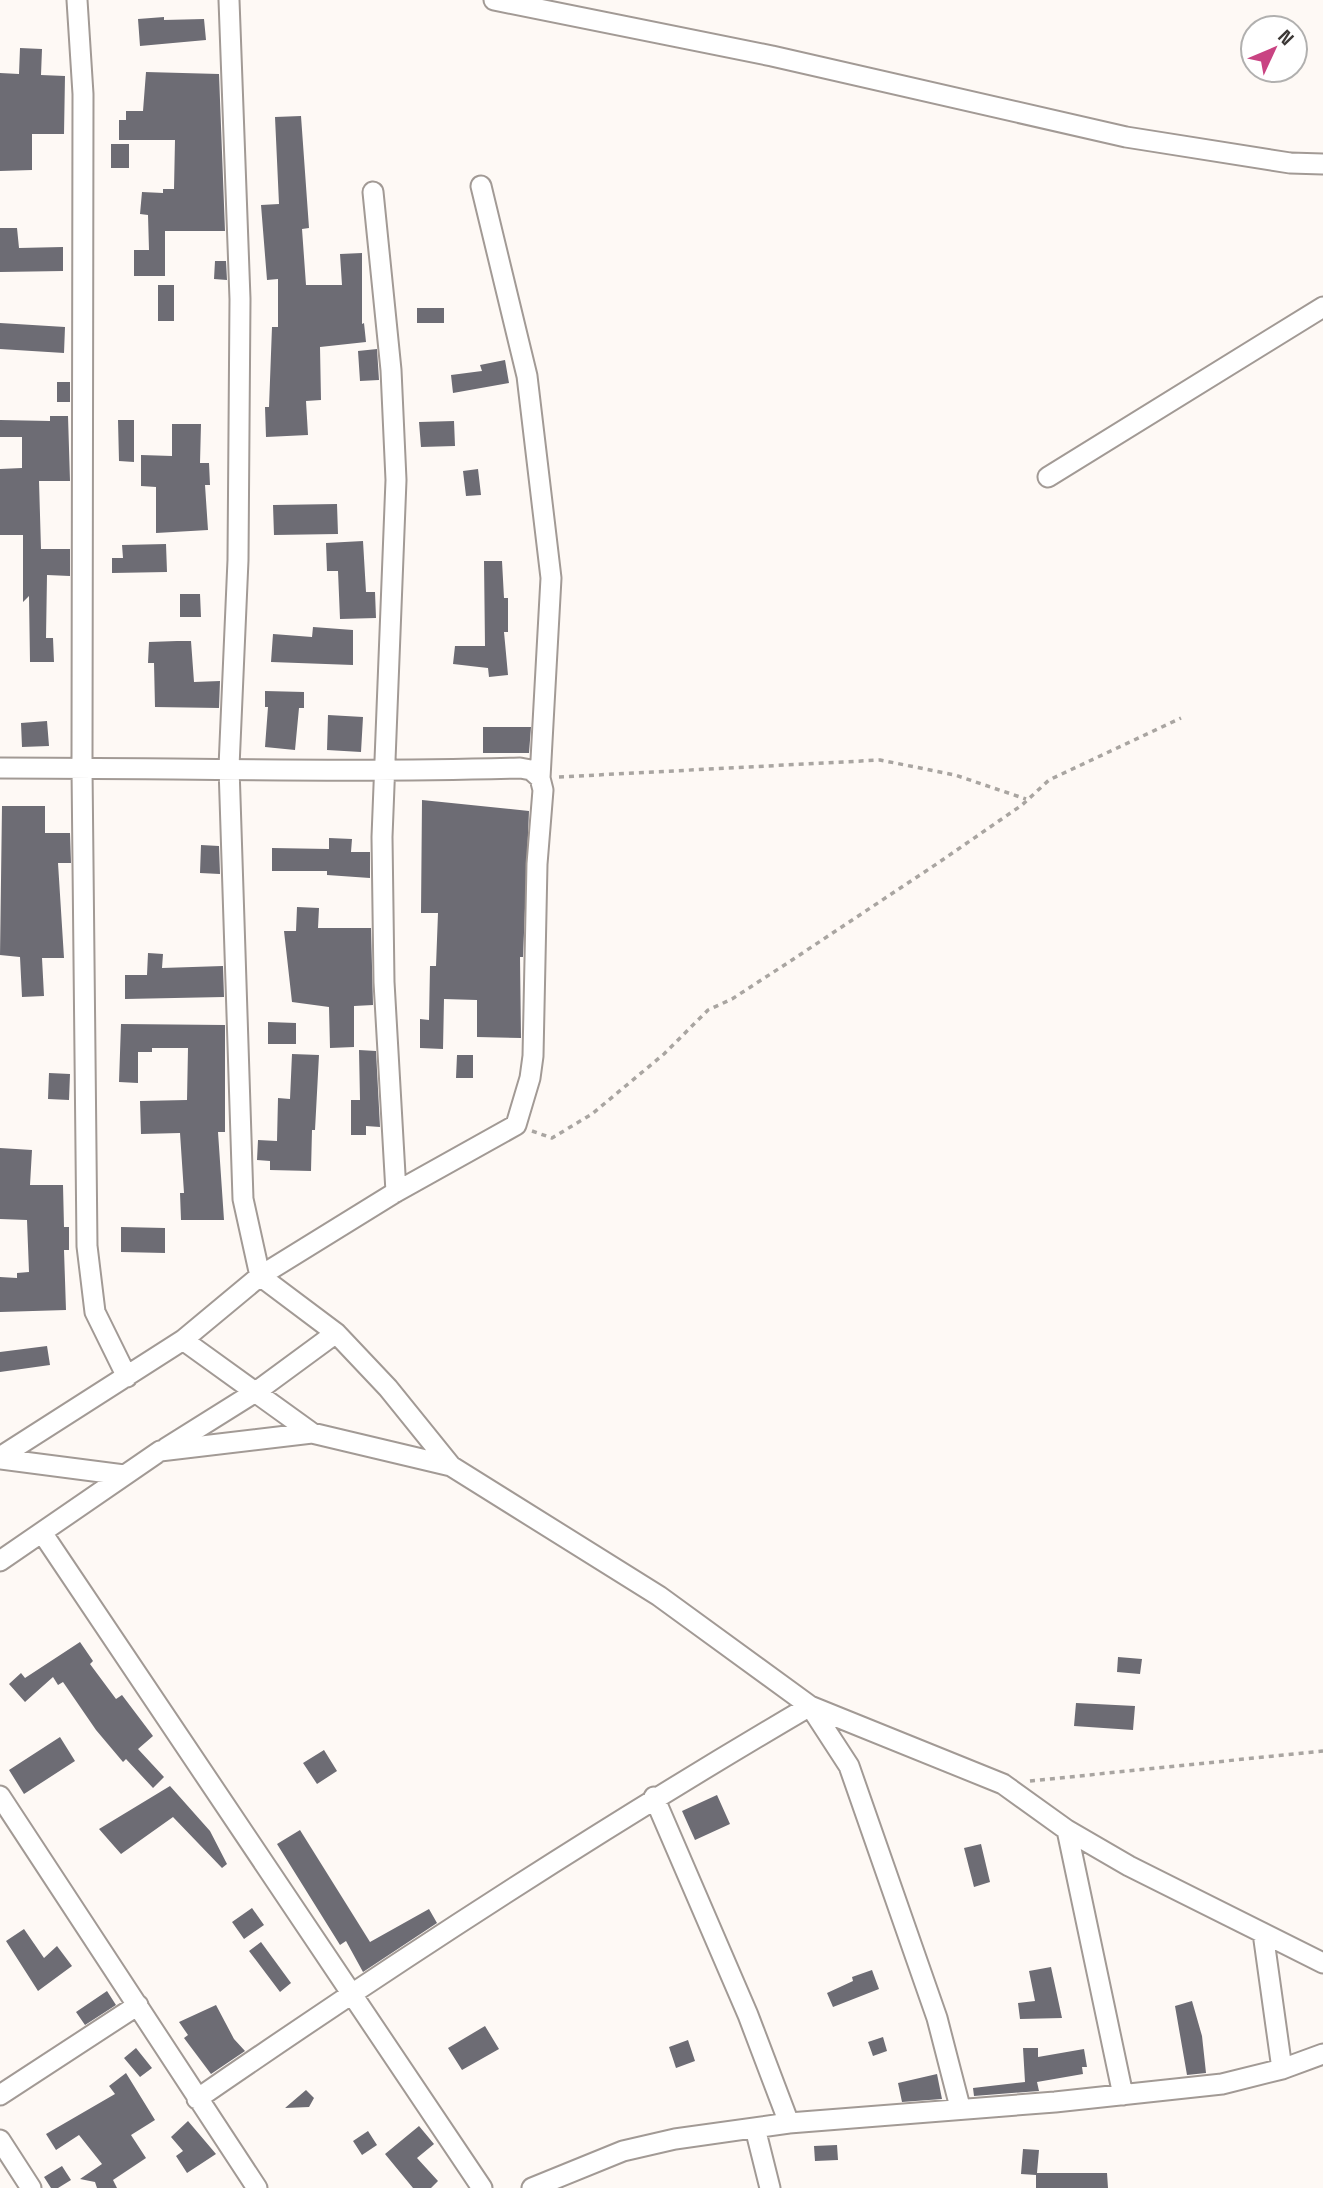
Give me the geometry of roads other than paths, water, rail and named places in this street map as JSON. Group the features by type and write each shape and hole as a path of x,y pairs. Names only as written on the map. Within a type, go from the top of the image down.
{"street":[{"path":"77,0 83,94 82,768 89,1283 95,1312 127,1377"},
{"path":"229,0 240,359 238,560 229,767 243,1199 260,1276 336,1333 388,1388 451,1466"},
{"path":"494,0 772,56 1126,137 1290,163 1323,164"},
{"path":"0,1458 183,1340 260,1276 396,1192 516,1125 530,1078 533,1056 537,864 543,790 540,778 551,578 527,376 481,186"},
{"path":"373,192 391,370 396,480 383,772 384,982 396,1192"},
{"path":"1048,477 1323,307"},
{"path":"0,768 229,767 383,772 520,768 531,770 540,778"},
{"path":"0,1561 43,1534 160,1451 257,1391 336,1333"},
{"path":"183,1340 312,1433"},
{"path":"160,1451 312,1433 451,1466 659,1596 810,1706 1003,1784 1067,1830 1129,1866 1323,1963"},
{"path":"0,1458 124,1475"},
{"path":"43,1534 482,2188"},
{"path":"197,2099 350,1993 654,1797 810,1706"},
{"path":"810,1706 849,1766 937,2018 960,2107"},
{"path":"0,1796 257,2188"},
{"path":"654,1797 748,2015 789,2123"},
{"path":"1067,1830 1122,2095"},
{"path":"1263,1933 1282,2070"},
{"path":"0,2095 138,2005"},
{"path":"532,2188 623,2151 675,2139 789,2123 1222,2084 1282,2070 1323,2054"},
{"path":"755,2128 770,2188"},
{"path":"0,2140 31,2188"}]}
